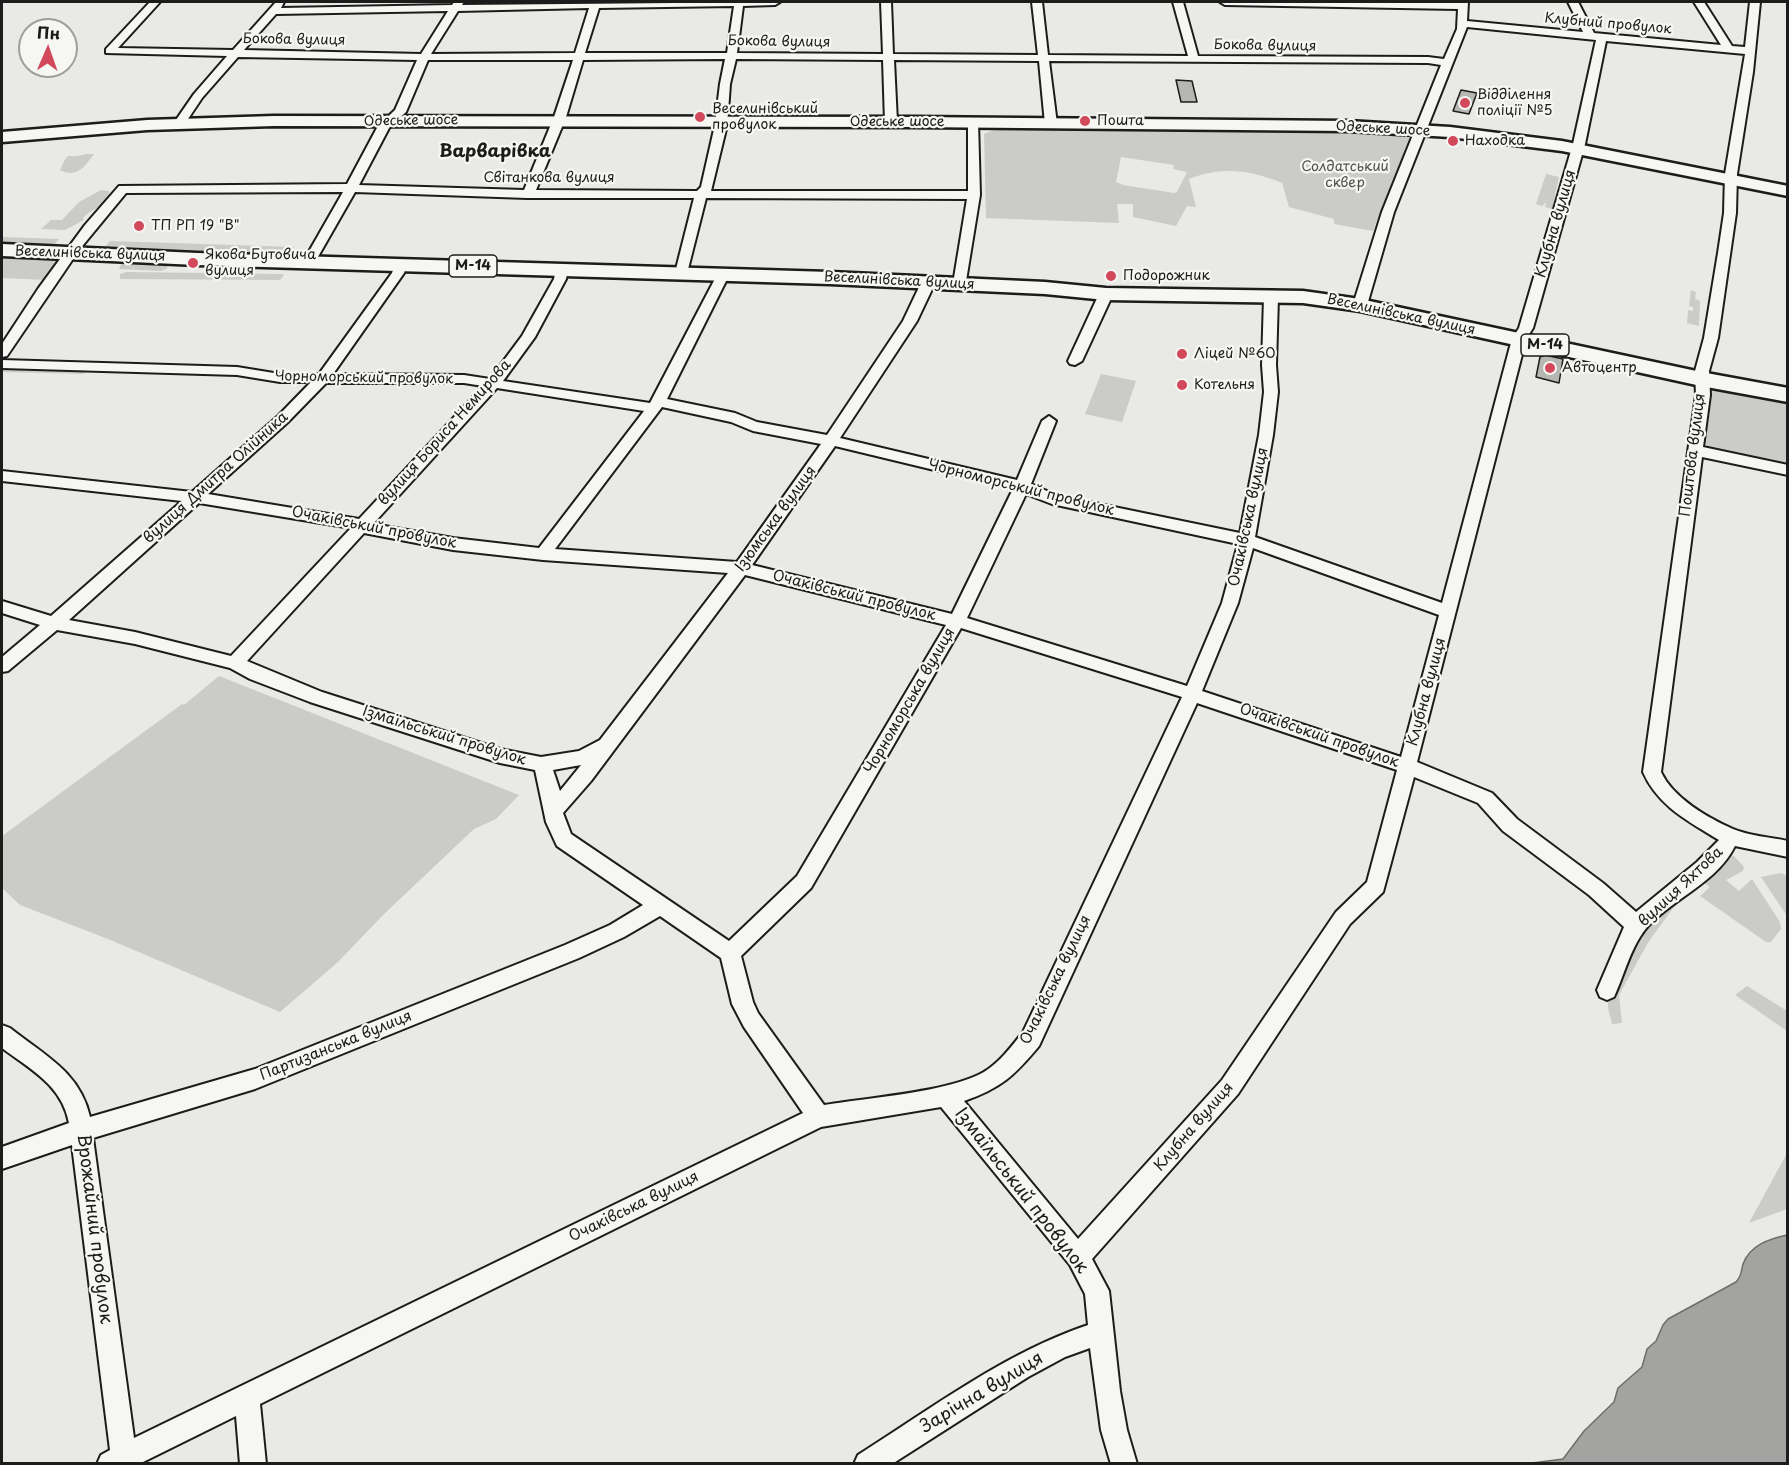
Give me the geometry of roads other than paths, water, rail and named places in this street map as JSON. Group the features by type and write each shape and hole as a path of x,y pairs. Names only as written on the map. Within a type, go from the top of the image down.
{"highway":[{"name":"Одеське шосе","path":"2,137 180,123 559,120 1324,126 1419,130 1501,138 1578,149 1788,191"},
{"name":"Веселинівська вулиця","path":"2,250 960,284 1106,294 1320,298 1701,379 1788,395"}],"street":[{"name":"Бокова вулиця","path":"154,2 110,51 116,53 424,57 1428,60 1449,63"},
{"path":"681,273 701,194 707,188 721,121 739,2"},
{"path":"180,123 198,96 278,6 458,4 595,6 775,2"},
{"path":"886,2 891,122"},
{"path":"1037,2 1051,124"},
{"path":"1178,2 1192,54 1196,60"},
{"path":"1225,2 1463,4 1463,24 1388,212 1360,305"},
{"path":"1573,2 1596,37"},
{"path":"1699,2 1728,48"},
{"name":"Поштова вулиця","path":"1730,837 1677,803 1658,786 1652,772 1703,395 1701,379 1711,338 1730,213 1731,179 1755,2"},
{"path":"309,262 388,122 400,112 424,57 458,4"},
{"path":"527,194 533,187 559,120 595,6"},
{"name":"Клубний провулок","path":"1463,24 1750,51"},
{"name":"Клубна вулиця","path":"1078,1257 1230,1087 1343,918 1376,886 1519,339 1526,328 1578,149 1596,37"},
{"path":"960,284 974,195 974,123"},
{"name":"Світанкова вулиця","path":"70,253 104,208 123,189 351,188 527,194 974,195"},
{"path":"2,353 70,253"},
{"name":"вулиця Дмитра Олійника","path":"2,666 54,623 283,419 323,378 398,273 401,264"},
{"name":"вулиця Бориса Немирова","path":"235,663 359,526 493,384 528,337 560,279 562,269"},
{"path":"543,554 655,405 723,275"},
{"name":"Ізюмська вулиця","path":"554,811 584,776 741,568 832,441 913,316 928,283"},
{"path":"1076,361 1106,294"},
{"name":"Очаківська вулиця","path":"117,1460 819,1117 946,1096 992,1079 1012,1062 1031,1039 1192,694 1230,603 1247,540 1266,435 1271,392 1269,365 1272,297"},
{"name":"Чорноморський провулок","path":"2,364 237,371 280,378 464,379 735,418 753,426 832,441 1022,486 1052,499 1247,540 1449,612"},
{"name":"Чорноморська вулиця","path":"730,952 804,882 957,621 1022,486 1050,421"},
{"path":"1694,450 1788,470"},
{"name":"Очаківський провулок","path":"2,476 195,497 348,521 359,526 453,544 543,554 741,568 957,621 1192,694 1407,766 1485,798 1510,825 1596,889 1637,926"},
{"name":"Ізмаїльський провулок","path":"2,607 54,623 135,638 235,663 256,674 316,697 500,756 541,764 546,772 558,832 564,840 730,952"},
{"name":"Ізюмська вулиця","path":"541,764 582,758 606,745"},
{"name":"вулиця Яхтова","path":"1607,990 1642,918 1714,858 1726,846 1730,837 1788,849"},
{"name":"Партизанська вулиця","path":"2,1158 81,1129 222,1090 282,1070 568,954 617,932 660,905"},
{"path":"730,952 743,1004 751,1020 819,1117"},
{"name":"Врожайний провулок","path":"2,1035 60,1080 76,1104 81,1129 117,1460"},
{"name":"Ізмаїльський провулок","path":"946,1096 1078,1257 1097,1292 1109,1401 1124,1464"},
{"name":"Зарічна вулиця","path":"867,1464 1019,1368 1059,1347 1102,1332"},
{"path":"247,1396 253,1464"}],"place":[{"name":"Відділення поліції №5","path":"1465,103"},
{"name":"Веселинівський провулок","path":"700,117"},
{"name":"Пошта","path":"1085,121"},
{"name":"Находка","path":"1453,141"},
{"name":"ТП РП 19 \"В\"","path":"139,226"},
{"name":"Якова Бутовича вулиця","path":"193,263"},
{"name":"Подорожник","path":"1111,276"},
{"name":"Ліцей №60","path":"1182,354"},
{"name":"Автоцентр","path":"1550,368"},
{"name":"Котельня","path":"1182,385"}],"district":[{"name":"Варварівка","path":"495,152"}],"park label":[{"name":"Солдатський сквер","path":"1345,176"}]}
